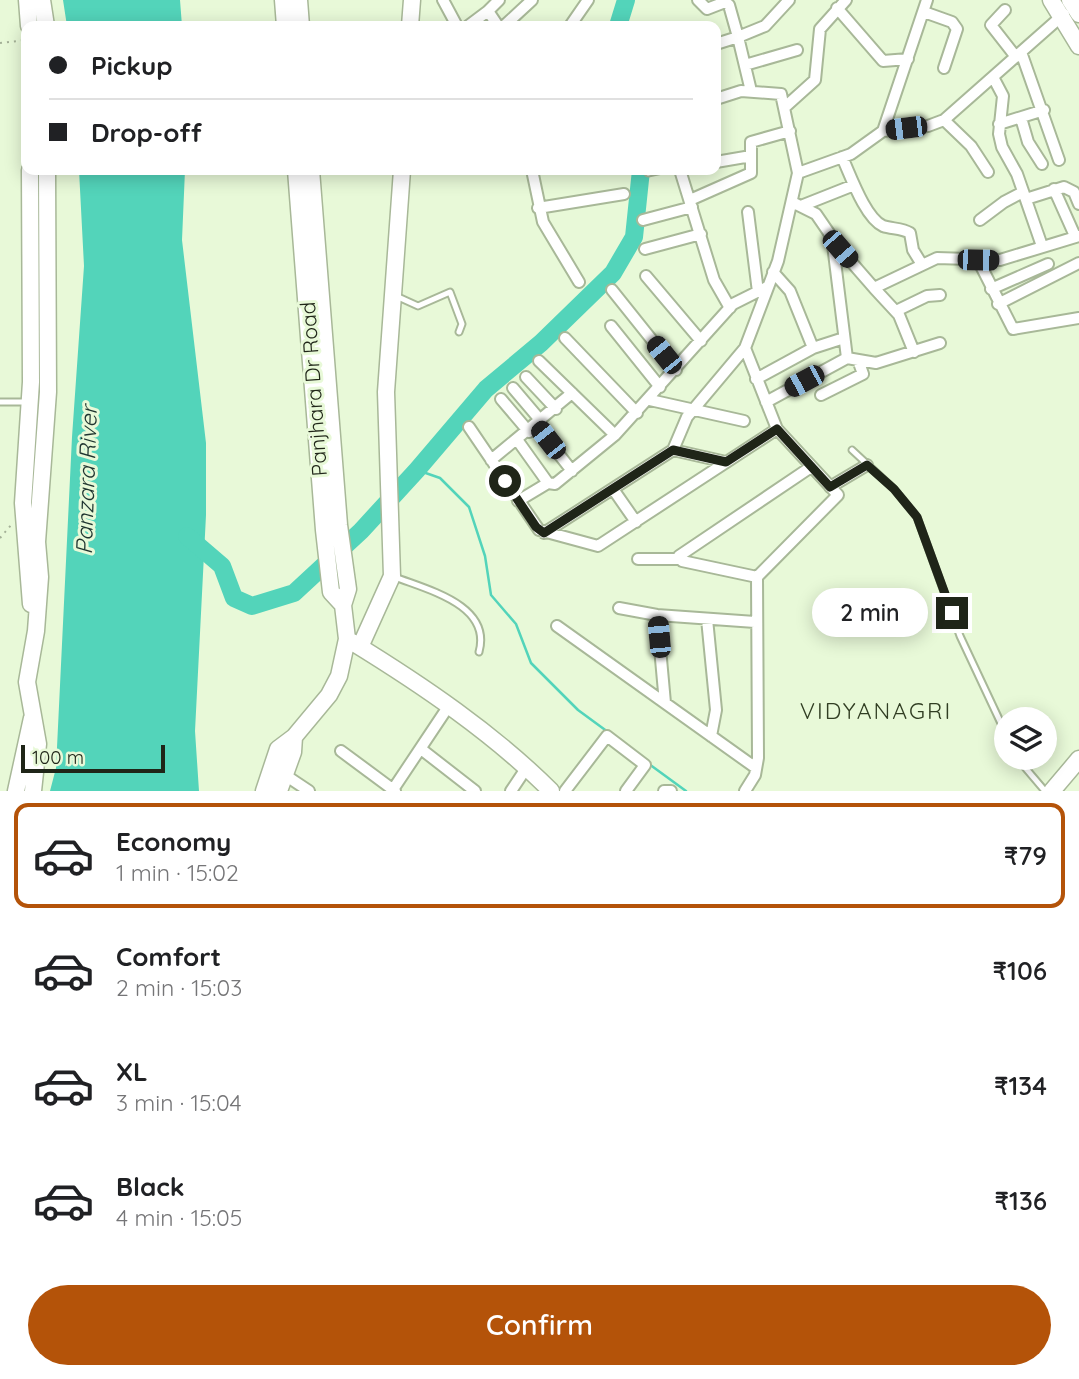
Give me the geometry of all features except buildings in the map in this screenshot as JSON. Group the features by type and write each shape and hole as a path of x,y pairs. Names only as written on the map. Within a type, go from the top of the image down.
{"street":[{"path":"27,0 29,21"},
{"path":"42,0 45,21"},
{"path":"283,0 285,21"},
{"path":"299,0 301,21"},
{"path":"410,21 411,0"},
{"path":"443,0 454,21"},
{"path":"510,21 532,0"},
{"path":"573,21 588,0"},
{"path":"698,0 707,9 729,1 751,91"},
{"path":"721,42 765,26 789,0"},
{"path":"785,107 815,80 820,29 846,0"},
{"path":"1051,0 1079,46"},
{"path":"474,21 493,4"},
{"path":"883,131 925,6 952,22 957,29 944,68"},
{"path":"798,173 858,150 883,131 928,126 944,120 1074,6"},
{"path":"837,8 883,61 908,59"},
{"path":"1005,10 991,24 1019,54 1044,110 1059,160"},
{"path":"745,65 797,50"},
{"path":"993,77 1003,96 999,124 1002,146 1025,195 1042,246"},
{"path":"544,533 673,450 691,411 745,348 762,289 774,272 797,204 798,173 785,107 779,92 741,91 721,97"},
{"path":"999,124 1044,110"},
{"path":"1021,118 1028,142 1042,164"},
{"path":"944,120 971,146 988,173"},
{"path":"643,220 691,204 751,173 751,142 790,131"},
{"path":"721,161 751,156"},
{"path":"842,157 855,185 880,224 910,233 913,250 921,263"},
{"path":"30,175 30,402 24,535 36,631"},
{"path":"33,791 38,744 27,682 36,631 40,577 37,542 48,392 47,175"},
{"name":"Panjhara Dr Road","path":"264,791 278,749 294,737 329,695 354,643 341,595 331,527 296,175"},
{"name":"Panjhara Dr Road","path":"311,175 331,527"},
{"path":"402,175 386,392 392,576 354,643 449,707 527,767 551,791"},
{"path":"535,175 538,208 543,222 579,282"},
{"path":"682,175 714,281 730,308"},
{"path":"797,204 855,185"},
{"path":"874,288 921,263 937,258 1000,260 1077,236 1054,189"},
{"path":"981,220 1004,202 1054,189 1070,189 1079,204"},
{"path":"538,208 624,194"},
{"path":"797,204 816,214 874,288 896,311 914,352"},
{"path":"748,212 762,289"},
{"path":"645,249 701,234"},
{"path":"821,395 863,374 844,338 832,237"},
{"path":"978,260 1013,329 1079,318"},
{"path":"998,304 1079,263"},
{"path":"991,289 1048,264"},
{"path":"774,272 790,291 813,348"},
{"path":"646,276 701,341"},
{"path":"519,501 548,483 555,484 615,436 730,308 762,289"},
{"path":"612,290 676,370"},
{"path":"896,311 927,296 940,295"},
{"path":"611,326 660,387"},
{"path":"565,338 636,414"},
{"path":"756,379 813,348 844,338"},
{"path":"635,355 652,340"},
{"path":"766,402 853,359 876,363 940,343"},
{"path":"745,348 777,429 838,495 757,577 756,768 745,791"},
{"path":"539,361 615,436"},
{"path":"526,377 556,408"},
{"path":"513,388 535,426 572,471"},
{"path":"491,460 518,441 572,393"},
{"path":"502,399 535,426"},
{"path":"650,400 744,421"},
{"path":"468,427 536,527 544,533 598,546 777,429"},
{"path":"518,441 548,483"},
{"path":"673,450 726,462"},
{"path":"830,487 867,465"},
{"path":"680,559 680,553 811,467"},
{"path":"614,489 636,522"},
{"path":"638,559 680,559 757,577"},
{"path":"619,608 657,615 755,622"},
{"path":"657,615 665,703"},
{"path":"707,619 716,710 711,736"},
{"path":"557,626 756,768"},
{"path":"341,751 393,790 449,707"},
{"path":"16,791 33,715"},
{"path":"565,791 607,736 645,765 626,791"},
{"name":"Panjhara Dr Road","path":"279,791 293,752 294,737"},
{"path":"421,749 475,791"},
{"path":"1052,791 1079,759"},
{"path":"511,791 527,767"},
{"path":"285,775 309,791"},
{"path":"664,791 671,791"}],"lane":[{"path":"393,295 418,306 450,292 462,324 458,332"},
{"path":"0,402 30,402"},
{"path":"852,450 894,489 917,517 960,636 994,708"},
{"path":"392,576 447,597 472,615 480,633 479,652"},
{"path":"1027,770 1045,791"}],"path":[{"path":"0,43 21,41"}],"water":[{"path":"63,0 180,0 182,21 66,21"},
{"name":"Panzara River","path":"79,175 185,175 182,240 206,443 206,515 195,731 199,791 50,791 56,768 72,437 84,266"}],"waterway":[{"path":"620,21 626,0"},
{"path":"187,536 222,566 234,598 252,606 294,593 361,531 486,389 541,343 613,273 634,237 640,175"},
{"path":"417,470 440,478 469,507 485,556 491,595 516,624 531,663 578,710 608,732"},
{"path":"649,764 686,791"}],"district":[{"name":"VIDYANAGRI","path":"876,710"}],"route":[{"path":"505,481 536,527 544,533 673,450 726,462 777,429 830,487 867,465 894,489 921,523 952,613"}]}
